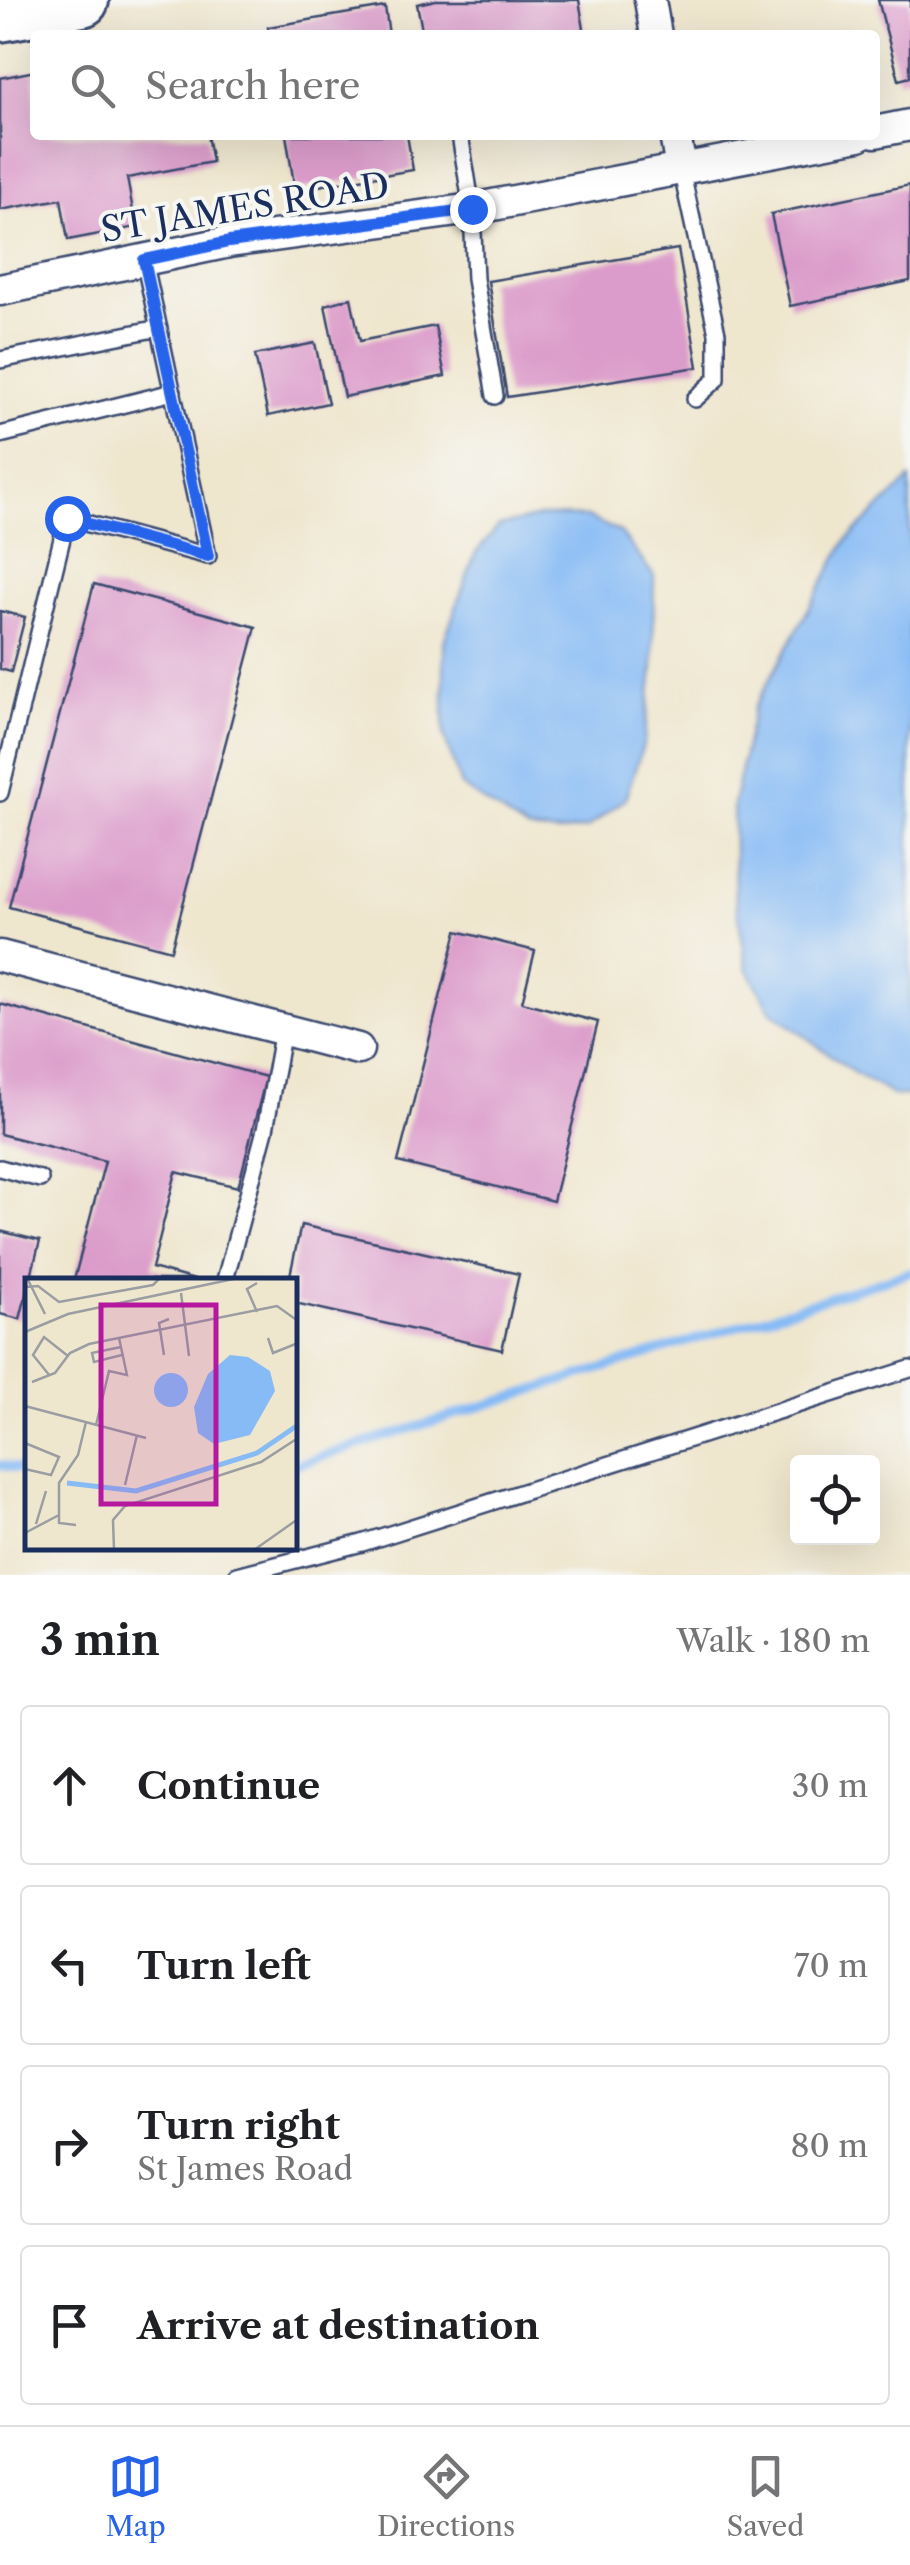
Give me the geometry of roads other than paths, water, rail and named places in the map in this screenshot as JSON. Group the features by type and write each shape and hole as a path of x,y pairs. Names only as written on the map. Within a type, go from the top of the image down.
{"highway":[{"path":"0,16 82,0"}],"street":[{"path":"650,0 655,30"},
{"path":"880,131 910,125"},
{"path":"676,140 681,169"},
{"name":"ST JAMES ROAD","path":"0,290 229,242 472,209 833,140"},
{"path":"0,956 358,1050"}],"lane":[{"path":"461,140 472,209 474,278 495,396"},
{"path":"681,169 717,333 716,379 695,398"},
{"path":"0,793 67,518 208,556 144,260"},
{"path":"0,360 159,328"},
{"path":"0,436 173,392"},
{"path":"226,1278 265,1130 284,1030"},
{"path":"0,1168 40,1179"},
{"path":"237,1575 377,1539 910,1369"}],"water":[{"path":"910,479 910,1096 895,1096 856,1074 771,1011 747,968 735,896 733,805 754,708 846,541"},
{"path":"544,516 587,517 620,532 654,576 653,670 644,742 625,799 587,828 559,833 527,830 461,786 444,735 444,641 475,554 499,526"}],"waterway":[{"path":"298,1464 910,1272"},
{"path":"0,1465 25,1470"}]}
